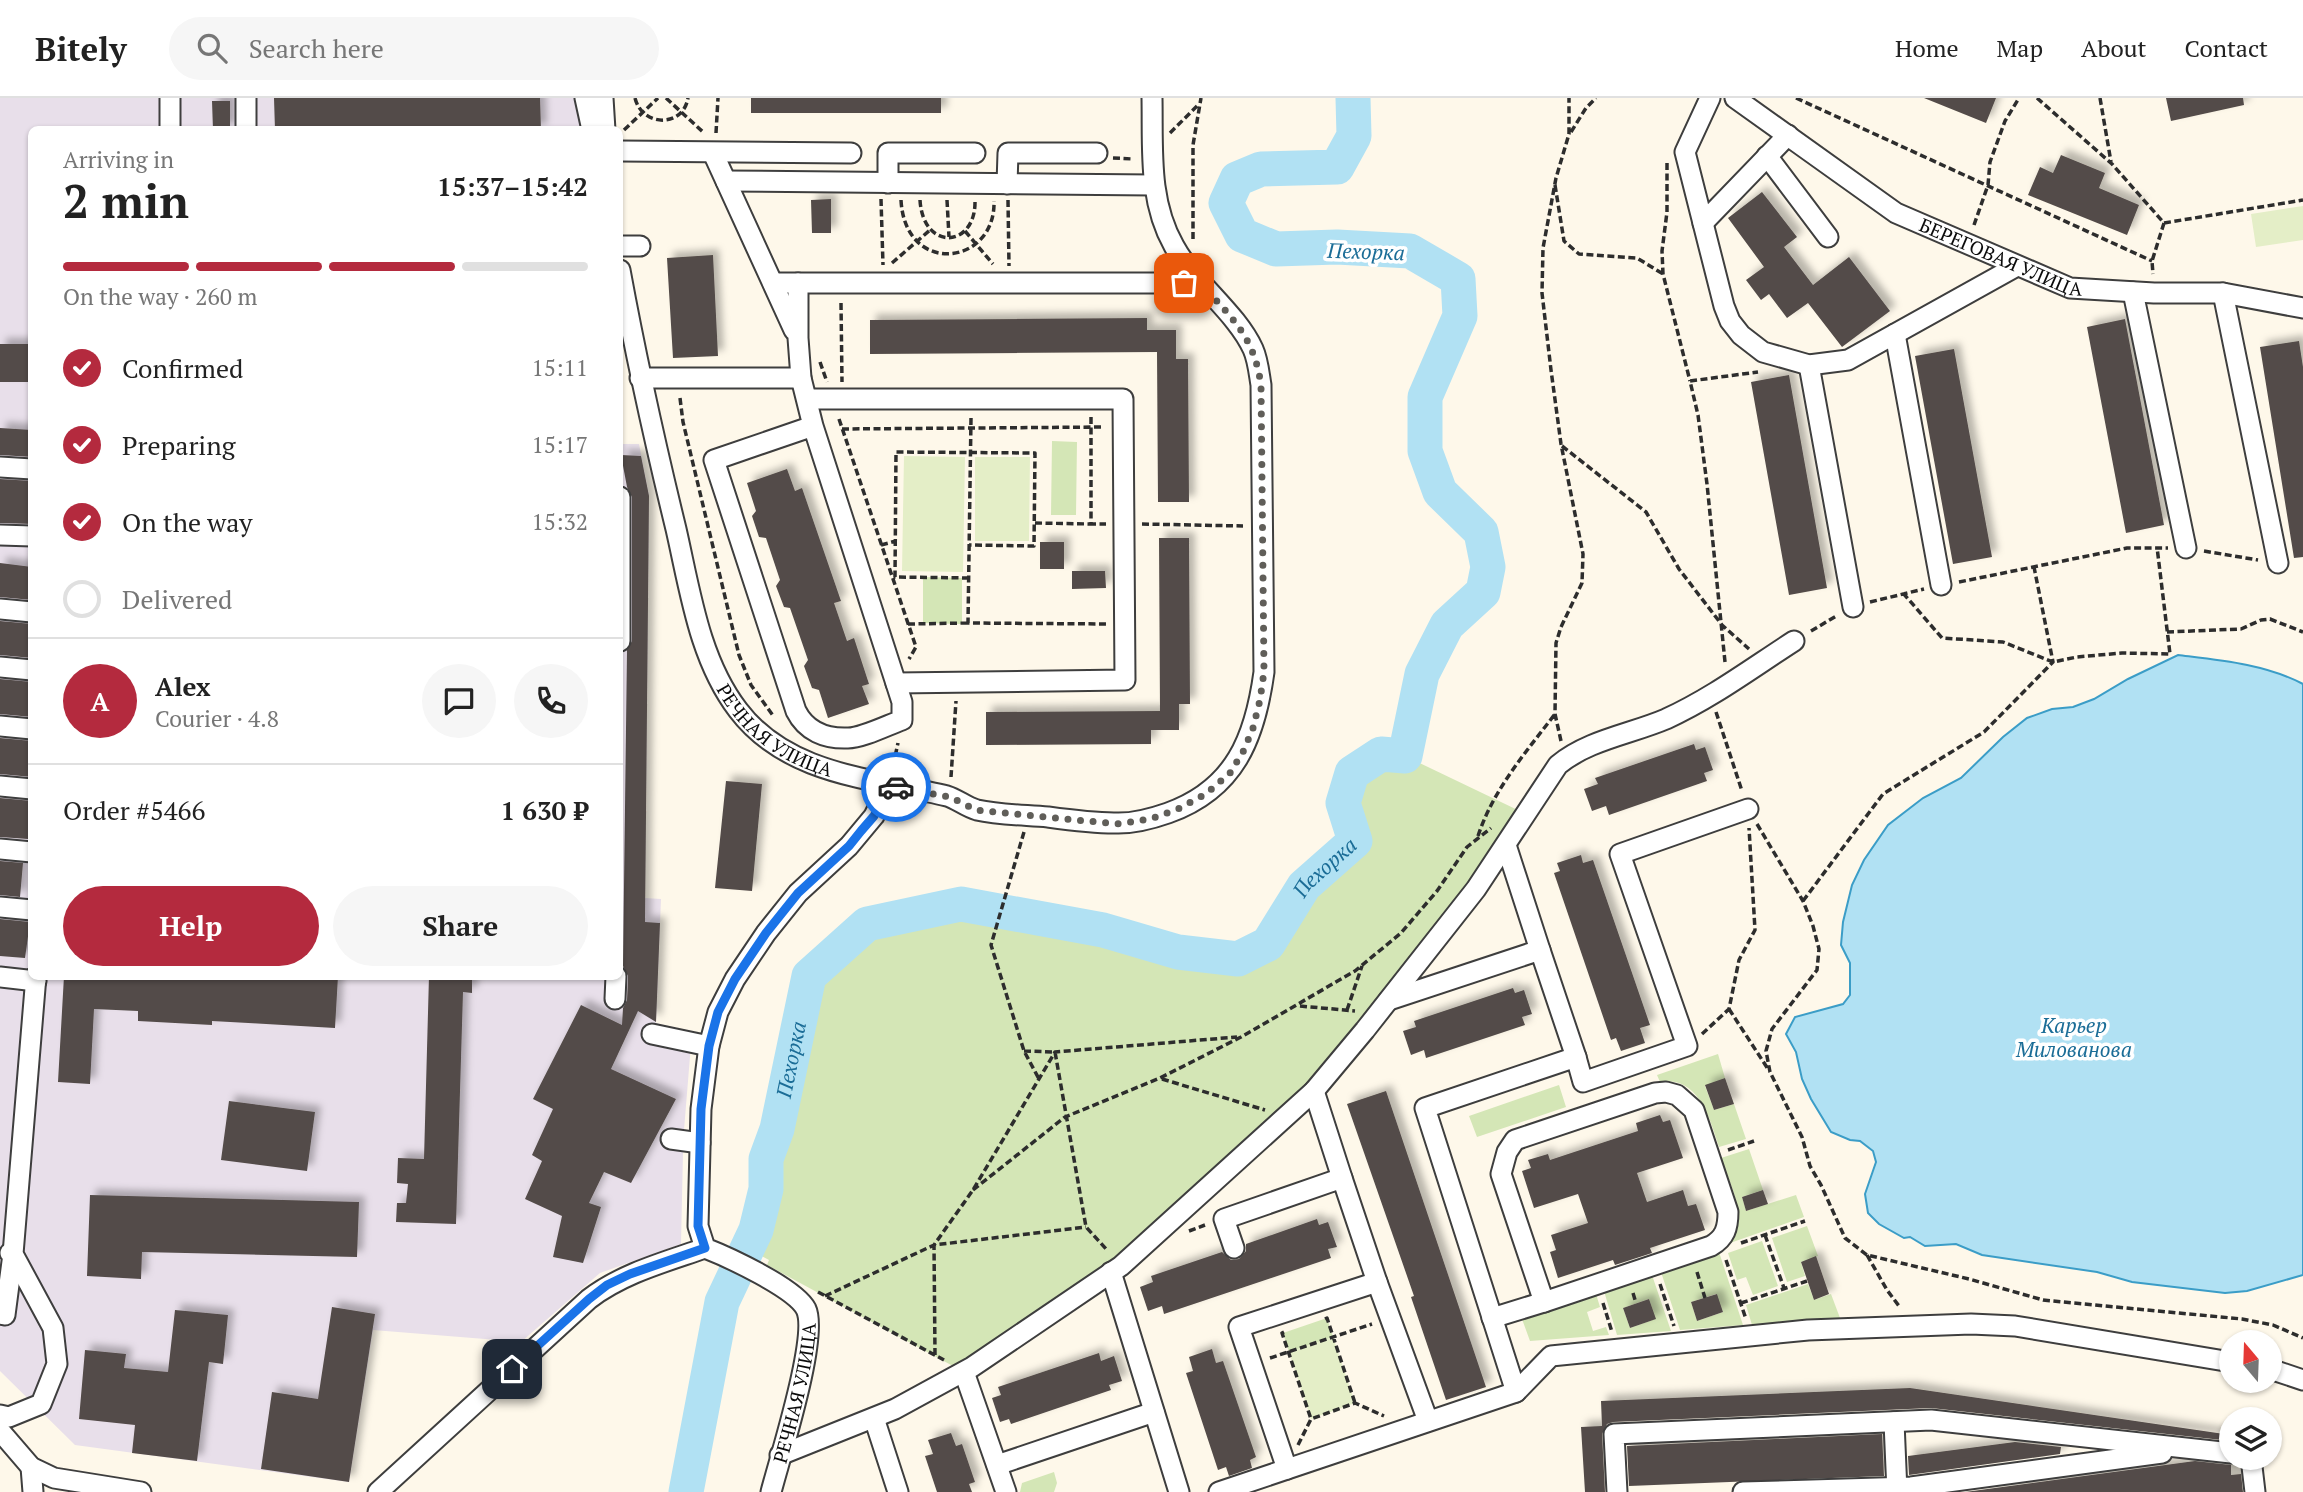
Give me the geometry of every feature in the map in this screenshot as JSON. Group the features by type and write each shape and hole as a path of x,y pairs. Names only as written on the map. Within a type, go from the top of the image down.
{"street":[{"path":"170,98 170,126"},
{"path":"246,98 246,126"},
{"path":"585,98 591,126"},
{"path":"603,98 606,126"},
{"name":"РЕЧНАЯ УЛИЦА","path":"623,308 626,346 640,378 698,626 706,651 727,694 758,732 808,763 843,775 950,797 976,810 1117,824 1150,819 1178,809 1206,794 1230,773 1244,750 1260,700 1264,672 1261,385 1252,347 1241,330 1200,283 1164,227 1153,185 1152,98"},
{"path":"1710,98 1685,152 1724,306 1730,321 1741,335 1763,352 1809,365 1847,360 2017,266"},
{"name":"БЕРЕГОВАЯ УЛИЦА","path":"1735,98 1896,212 2070,288 2154,293 2223,293 2303,308"},
{"path":"1703,223 1788,135"},
{"path":"623,151 851,153"},
{"path":"713,153 798,338"},
{"path":"894,183 888,153 975,153"},
{"path":"992,184 1008,153 1097,153"},
{"path":"1768,156 1828,237"},
{"path":"726,181 1153,185"},
{"path":"623,246 640,246"},
{"path":"773,283 1200,283"},
{"path":"798,284 801,378 813,426 902,702 902,720 849,738 813,732 802,722 796,711 714,460 813,426"},
{"path":"2133,292 2186,548"},
{"path":"2223,293 2278,563"},
{"path":"1895,334 1941,585"},
{"path":"1809,365 1853,607"},
{"path":"640,378 801,378"},
{"path":"807,398 834,393 971,399 1123,399 1125,680 896,682"},
{"path":"0,467 28,468"},
{"path":"0,535 28,536"},
{"path":"0,609 28,612"},
{"path":"780,1455 874,1418 964,1371 1116,1269 1314,1091 1476,890 1558,765 1572,753 1665,719 1711,696 1794,641"},
{"path":"0,667 28,670"},
{"path":"0,726 28,729"},
{"path":"0,786 28,789"},
{"path":"378,1492 607,1285 630,1274 714,1252 698,1226 704,1073 718,1012 772,918 849,846 874,816 890,786"},
{"path":"1583,1082 1687,1046 1620,854 1748,808"},
{"path":"1506,845 1594,1113"},
{"path":"0,849 28,852"},
{"path":"0,907 28,910"},
{"path":"1383,1007 1540,950"},
{"path":"0,977 28,979"},
{"path":"0,1314 5,1315 7,1253 36,980"},
{"path":"615,999 616,980"},
{"path":"652,1034 709,1046"},
{"path":"1516,1392 1425,1108 1576,1057"},
{"path":"1314,1091 1390,1317 1419,1424"},
{"path":"1492,1318 1721,1245 1728,1224 1728,1212 1694,1110 1677,1096 1666,1092 1655,1093 1594,1113 1515,1140 1507,1152 1501,1174 1544,1301"},
{"path":"671,1139 701,1143"},
{"path":"1234,1248 1224,1219 1342,1178"},
{"name":"РЕЧНАЯ УЛИЦА","path":"714,1252 791,1292 805,1306 810,1320 805,1359 771,1492"},
{"path":"0,1415 9,1417 41,1404 57,1364 53,1328 7,1253"},
{"path":"1116,1269 1154,1412 1179,1492"},
{"path":"1287,1469 1239,1327 1377,1282"},
{"path":"1219,1492 1516,1392 1551,1356 1808,1330 1971,1324 2015,1326 2219,1360"},
{"path":"964,1371 1006,1492"},
{"path":"2282,1373 2303,1380"},
{"path":"997,1465 1154,1412"},
{"path":"874,1418 898,1492"},
{"path":"1617,1492 1614,1434 1931,1420 2219,1452"},
{"path":"1894,1422 1897,1489"},
{"path":"0,1431 31,1467 54,1478 141,1492"},
{"path":"1743,1492 1897,1489 2195,1449"},
{"path":"31,1467 33,1492"},
{"path":"2252,1470 2255,1492"}],"path":[{"path":"635,98 642,113 661,121 671,120 682,112 688,98"},
{"path":"623,131 658,98"},
{"path":"666,98 704,133 716,140 718,98"},
{"path":"1184,261 1193,243 1193,145 1201,98"},
{"path":"1569,98 1569,134"},
{"path":"1565,760 1555,714 1556,643 1582,583 1583,554 1561,444 1542,293 1542,248 1554,184 1569,134 1596,98"},
{"path":"1796,98 2152,261"},
{"path":"1968,244 1988,185 1990,162 2001,131 2019,98"},
{"path":"2037,98 2112,164 2164,223"},
{"path":"2100,98 2112,164"},
{"path":"1153,151 1199,104"},
{"path":"1685,152 1668,159 1667,212 1662,251 1664,274 1698,415 1723,625 1723,668"},
{"path":"894,183 907,229 916,242 928,250 944,254 960,253 976,244 988,229 994,208 992,184"},
{"path":"947,184 948,237"},
{"path":"920,193 921,212 930,230 948,237 965,231 992,184"},
{"path":"992,184 1009,282"},
{"path":"1554,184 1564,241 1579,254 1637,258 1664,274"},
{"path":"2164,223 2303,201"},
{"path":"882,222 884,270 930,230"},
{"path":"2154,293 2152,261 2164,223"},
{"path":"965,231 1009,282"},
{"path":"841,284 834,393 842,429 916,647 896,682"},
{"path":"1689,381 1769,370"},
{"path":"678,379 683,422 739,655 751,685 776,720"},
{"path":"968,624 973,461 971,399"},
{"path":"842,429 1123,426"},
{"path":"1561,444 1646,512 1679,569 1723,625 1762,662"},
{"path":"894,577 897,452 1035,453 1034,546 969,545"},
{"path":"1035,523 1091,524"},
{"path":"881,545 896,541"},
{"path":"1903,593 1942,638 2003,642 2053,662 2122,653 2170,653 2157,547"},
{"path":"1794,641 1853,607 1903,593 2127,548 2186,548 2278,563"},
{"path":"2034,567 2053,662"},
{"path":"894,577 969,578"},
{"path":"2167,632 2241,629 2270,619 2303,632"},
{"path":"908,624 1125,624"},
{"path":"1802,901 1883,794 1984,732 2053,662"},
{"path":"950,797 957,682"},
{"path":"1711,696 1748,808 1802,901 1819,949 1817,970 1772,1029 1766,1051 1770,1073"},
{"path":"1477,837 1484,816 1515,766 1555,714"},
{"path":"890,786 902,720"},
{"path":"1687,1046 1729,1009 1739,960 1755,930 1748,808"},
{"path":"973,1190 1065,1116 1160,1079 1241,1037 1362,965 1420,914 1456,860 1477,837 1526,814"},
{"path":"1030,815 991,945 1024,1051 1039,1079"},
{"path":"1347,1010 1362,965"},
{"path":"1297,1005 1347,1010 1383,1007"},
{"path":"1729,1009 1770,1073 1802,1137 1810,1166 1845,1238 1867,1255 1887,1290 1919,1326"},
{"path":"1024,1051 1055,1052 1241,1037"},
{"path":"936,1355 934,1245 973,1190 1055,1052"},
{"path":"1055,1052 1087,1227 1116,1269"},
{"path":"1160,1079 1286,1117"},
{"path":"1709,1156 1754,1141"},
{"path":"1748,1325 1721,1245 1765,1235 1805,1221"},
{"path":"964,1371 825,1296 934,1245 1087,1227"},
{"path":"1765,1235 1784,1289"},
{"path":"1691,1253 1705,1298"},
{"path":"1867,1255 2043,1300 2242,1320 2273,1325 2303,1338"},
{"path":"1654,1265 1675,1331"},
{"path":"1741,1303 1807,1280"},
{"path":"1597,1284 1613,1335"},
{"path":"1251,1364 1390,1317"},
{"path":"1316,1322 1327,1318 1355,1403"},
{"path":"1287,1469 1311,1419 1283,1333 1294,1329"},
{"path":"1311,1419 1355,1403 1419,1424"}],"shaded area":[{"path":"0,98 576,98 586,126 28,126 28,980 623,980 623,444 639,444 649,496 645,898 661,899 656,1023 692,1032 684,1130 672,1129 671,1149 683,1152 681,1244 600,1273 521,1342 373,1330 349,1482 75,1445 0,1371"}],"green space":[{"path":"2303,206 2303,240 2256,247 2251,214"},
{"path":"1052,441 1077,442 1076,515 1051,515"},
{"path":"904,456 965,457 963,572 902,571"},
{"path":"975,457 1030,457 1029,541 975,541"},
{"path":"923,577 962,578 962,624 923,623"},
{"path":"1381,754 1405,756 1526,814 1314,1091 1121,1266 964,1372 767,1265 769,1260 747,1248 756,1230 766,1189 766,1159 777,1129 809,976 867,924 961,904 1103,930 1178,952 1238,959 1268,944 1304,886 1355,841 1343,803 1352,773"},
{"path":"1718,1054 1725,1078 1705,1086 1714,1110 1734,1104 1746,1139 1719,1147 1707,1113 1693,1092 1684,1085 1660,1082 1657,1075"},
{"path":"1559,1085 1566,1107 1477,1137 1469,1116"},
{"path":"1749,1149 1763,1190 1742,1197 1746,1211 1796,1195 1804,1217 1730,1243 1738,1222 1738,1211 1721,1158"},
{"path":"1807,1226 1818,1256 1801,1262 1805,1276 1787,1282 1772,1238"},
{"path":"1762,1241 1778,1286 1753,1295 1746,1277 1737,1280 1728,1253"},
{"path":"1719,1252 1743,1325 1680,1330 1661,1272","holes":["1716,1294 1723,1312 1697,1321 1691,1302"]},
{"path":"1652,1275 1671,1331 1617,1335 1604,1291","holes":["1649,1299 1655,1319 1630,1328 1623,1308"]},
{"path":"1808,1284 1814,1300 1831,1294 1840,1318 1752,1325 1746,1305"},
{"path":"1596,1294 1600,1307 1587,1312 1593,1331 1606,1327 1609,1335 1530,1341 1522,1319"},
{"path":"1327,1318 1333,1337 1289,1352 1283,1333"},
{"path":"1333,1337 1355,1403 1311,1419 1289,1352"},
{"path":"1054,1472 1057,1483 1054,1492 1020,1492 1022,1483"}],"water":[{"name":"Карьер Милованова","path":"2178,655 2258,667 2303,684 2303,1275 2247,1291 2225,1293 2132,1282 2097,1272 1982,1255 1956,1244 1925,1246 1910,1237 1904,1238 1879,1224 1868,1213 1865,1194 1876,1162 1873,1151 1860,1141 1831,1132 1811,1099 1802,1079 1796,1052 1786,1034 1795,1017 1843,1004 1850,995 1850,963 1841,945 1843,922 1852,885 1864,860 1888,825 1923,798 1961,778 2027,718 2094,699"}],"building":[{"path":"274,98 540,98 541,126 275,126"},
{"path":"751,98 941,98 941,113 751,113"},
{"path":"1924,98 1996,98 1986,123"},
{"path":"2166,98 2243,98 2244,105 2171,121"},
{"path":"212,101 230,101 230,126 213,126"},
{"path":"2061,155 2105,173 2099,188 2139,205 2127,235 2028,195 2040,167 2053,173"},
{"path":"1762,192 1797,237 1784,247 1813,285 1849,257 1890,311 1842,347 1808,303 1787,318 1769,294 1761,300 1746,280 1764,267 1728,218"},
{"path":"831,199 831,233 812,233 811,200"},
{"path":"713,255 718,356 673,358 667,258"},
{"path":"1147,318 1147,330 1176,330 1176,359 1188,359 1189,502 1158,502 1157,352 870,354 870,320"},
{"path":"2125,319 2164,525 2126,533 2087,327"},
{"path":"2299,341 2303,367 2303,557 2294,558 2260,347"},
{"path":"0,344 28,344 28,382 0,382"},
{"path":"1954,349 1992,557 1953,564 1915,356"},
{"path":"1789,375 1827,588 1789,595 1751,382"},
{"path":"0,428 28,430 28,457 0,455"},
{"path":"623,455 641,456 649,496 645,922 660,923 656,1022 638,1011 611,1069 676,1099 631,1183 604,1172 589,1203 601,1207 583,1263 553,1257 562,1216 525,1199 542,1161 532,1155 553,1109 533,1099 581,1005 622,1025 623,1008 627,1000 628,976 623,966 627,650 632,641 632,497 627,487"},
{"path":"787,469 795,491 802,488 841,601 834,603 847,641 854,638 869,684 862,686 869,704 828,718 819,690 812,688 804,666 808,660 790,608 784,607 776,586 780,580 766,538 759,537 752,516 756,511 747,483"},
{"path":"0,479 28,481 28,524 0,523"},
{"path":"1159,538 1189,538 1190,704 1179,704 1179,730 1151,730 1151,744 986,745 986,712 1160,711"},
{"path":"1040,542 1064,542 1064,569 1040,569"},
{"path":"0,563 28,566 28,600 0,597"},
{"path":"1072,571 1105,571 1106,588 1072,589"},
{"path":"0,621 28,624 28,658 0,655"},
{"path":"0,679 28,682 28,717 0,714"},
{"path":"0,738 28,741 28,777 0,774"},
{"path":"1694,744 1696,750 1705,747 1713,770 1704,773 1707,781 1609,815 1606,806 1592,811 1584,789 1598,784 1595,778"},
{"path":"726,781 762,784 752,891 715,888"},
{"path":"0,798 28,801 28,839 0,837"},
{"path":"1581,855 1583,863 1593,860 1650,1025 1640,1028 1645,1043 1621,1051 1616,1038 1611,1040 1554,873 1560,871 1557,863"},
{"path":"0,861 23,863 20,897 0,895"},
{"path":"0,919 28,922 25,958 0,956"},
{"path":"64,980 338,980 335,1028 212,1021 212,1025 138,1021 138,1011 94,1009 90,1084 58,1082"},
{"path":"429,980 472,980 472,993 463,992 456,1224 396,1222 397,1203 406,1203 408,1184 397,1183 398,1158 424,1159"},
{"path":"1513,988 1515,993 1524,990 1532,1014 1522,1017 1525,1025 1426,1058 1424,1050 1411,1055 1403,1031 1416,1027 1414,1021"},
{"path":"1725,1078 1734,1104 1714,1110 1705,1085"},
{"path":"1386,1091 1486,1387 1446,1400 1411,1297 1414,1296 1347,1104"},
{"path":"229,1101 315,1112 307,1171 221,1160"},
{"path":"1660,1115 1663,1122 1670,1120 1683,1158 1637,1173 1647,1202 1683,1190 1688,1206 1696,1204 1705,1230 1650,1248 1652,1253 1615,1265 1613,1260 1558,1278 1550,1252 1556,1250 1551,1235 1588,1223 1578,1194 1534,1208 1522,1171 1531,1168 1528,1160 1548,1154 1550,1160 1638,1131 1636,1123"},
{"path":"1763,1190 1768,1204 1746,1211 1742,1197"},
{"path":"90,1195 359,1202 357,1257 142,1252 141,1279 87,1276"},
{"path":"1317,1219 1319,1225 1328,1222 1337,1247 1328,1249 1331,1258 1164,1314 1162,1306 1148,1311 1140,1287 1153,1282 1151,1276 1222,1252 1231,1260 1239,1259 1246,1251 1246,1244"},
{"path":"1816,1256 1829,1294 1814,1300 1801,1262"},
{"path":"1717,1294 1723,1312 1697,1321 1691,1302"},
{"path":"1649,1299 1656,1319 1630,1328 1623,1308"},
{"path":"332,1307 375,1314 349,1482 261,1469 272,1392 318,1399"},
{"path":"175,1310 228,1315 223,1364 209,1362 197,1461 132,1453 135,1425 79,1419 85,1350 126,1354 124,1368 168,1372"},
{"path":"1212,1349 1216,1363 1223,1361 1256,1457 1250,1460 1252,1468 1229,1476 1226,1467 1218,1470 1186,1373 1193,1371 1189,1357"},
{"path":"1099,1353 1101,1361 1114,1356 1122,1381 1109,1385 1111,1390 1011,1424 1009,1419 1000,1422 992,1398 1001,1395 998,1387"},
{"path":"1910,1388 2219,1433 2219,1440 1931,1408 1613,1422 1607,1424 1602,1434 1605,1492 1585,1492 1581,1427 1602,1426 1601,1401"},
{"path":"951,1433 956,1446 962,1444 975,1482 969,1484 972,1492 937,1492 925,1456 933,1454 928,1440"},
{"path":"1882,1434 1884,1476 1629,1486 1627,1446"},
{"path":"2015,1442 2061,1447 2060,1454 1909,1475 1908,1456"},
{"path":"2195,1461 2219,1464 2219,1470 2231,1470 2231,1475 2241,1474 2243,1492 1965,1492"}],"waterway":[{"name":"Пехорка","path":"686,1492 722,1302 756,1230 766,1189 766,1159 777,1129 809,976 867,924 961,904 1103,930 1178,952 1238,959 1268,944 1304,886 1355,841 1343,803 1352,773 1381,754 1405,756 1422,674 1447,625 1483,592 1488,567 1481,532 1440,492 1425,451 1425,397 1460,316 1458,279 1410,251 1337,247 1276,249 1242,235 1226,203 1237,179 1261,169 1337,167 1354,136 1353,98"}],"way so far":[{"path":"896,787 950,797 976,810 1117,824 1150,819 1178,809 1206,794 1230,773 1244,750 1253,728 1264,672 1261,385 1252,347 1241,330 1200,283 1184,283"}],"route":[{"path":"512,1369 607,1285 630,1274 705,1248 698,1226 701,1109 704,1073 718,1012 735,979 766,933 798,893 849,846 874,816 890,786 896,787"}]}
